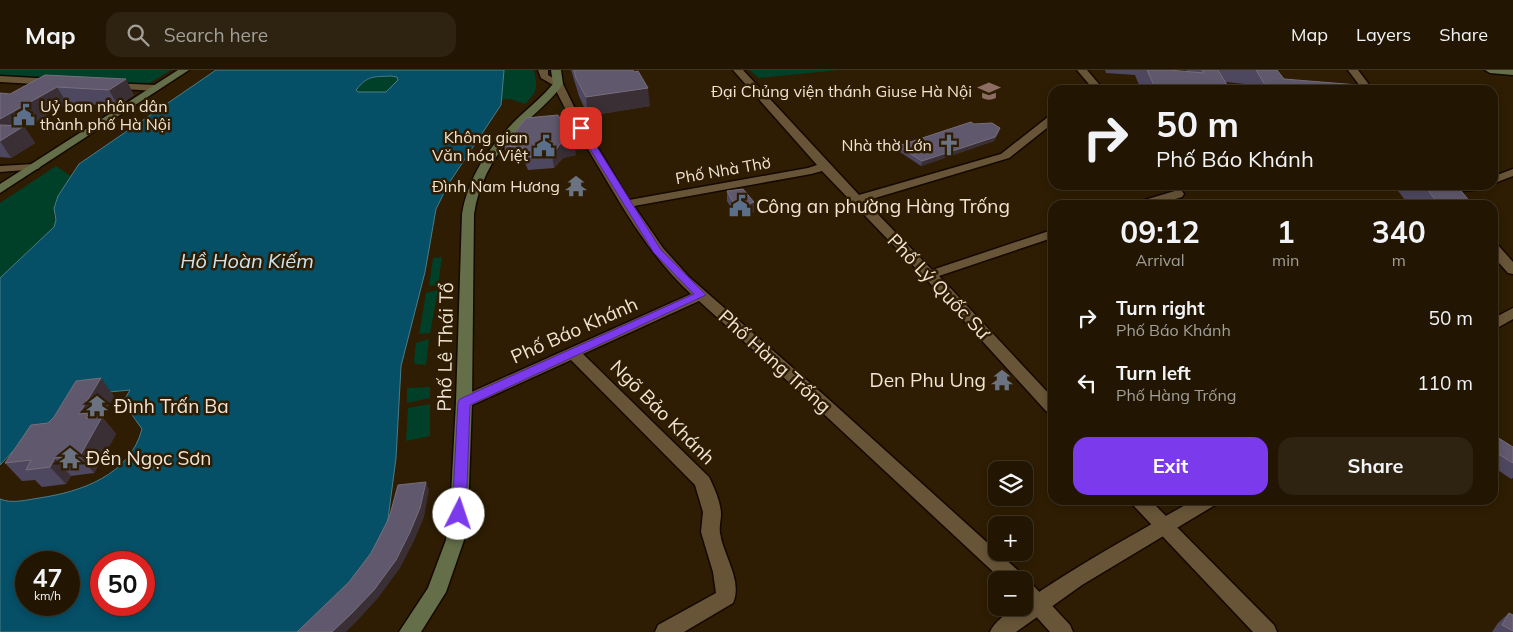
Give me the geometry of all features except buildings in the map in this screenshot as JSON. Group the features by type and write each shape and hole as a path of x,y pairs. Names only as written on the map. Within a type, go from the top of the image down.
{"main road":[{"path":"0,189 184,70"},
{"path":"1490,70 1513,72"},
{"name":"Phố Lê Thái Tổ","path":"410,632 436,592 455,540 459,514 464,402 468,224 472,189 485,162 519,123 550,94 557,77"}],"street":[{"path":"543,70 544,76 557,77"},
{"name":"Phố Lý Quốc Sư","path":"738,70 855,200 930,275 1048,403"},
{"path":"1082,70 1095,85"},
{"path":"1353,70 1364,85"},
{"name":"Phố Hàng Trống","path":"557,77 572,113 626,204 658,251 700,295 819,400 1005,571"},
{"path":"0,79 62,83"},
{"path":"102,85 156,88"},
{"path":"855,200 1006,156 1048,122"},
{"name":"Phố Nhà Thờ","path":"626,204 812,171 824,166"},
{"path":"0,168 34,167"},
{"path":"1498,178 1513,172"},
{"path":"1152,200 1172,190"},
{"path":"1446,190 1453,199"},
{"path":"930,275 1048,235"},
{"path":"1498,254 1513,270"},
{"name":"Phố Báo Khánh","path":"464,402 700,295"},
{"path":"1498,322 1513,312"},
{"name":"Ngõ Bảo Khánh","path":"572,352 703,482 712,512 710,532 723,572 726,597 665,632"},
{"path":"1144,505 1268,632"},
{"path":"1000,632 1038,604 1200,505"},
{"path":"1033,599 1063,632"}],"green space":[{"path":"0,70 171,70 144,85 0,77"},
{"path":"504,70 534,70 535,92 525,104 510,99 502,100 501,92"},
{"path":"749,70 840,70 759,78"},
{"path":"397,77 398,80 386,92 358,92 356,90 368,79"},
{"path":"56,166 71,176 58,195 55,204 54,227 0,278 0,203"},
{"path":"442,257 438,285 429,286 433,258"},
{"path":"438,290 430,333 419,334 426,293"},
{"path":"429,339 426,365 415,364 416,343"},
{"path":"430,387 430,398 407,403 407,388"},
{"path":"430,404 430,436 406,441 408,408"}],"water":[{"name":"Hồ Hoàn Kiếm","path":"216,70 504,70 501,105 449,183 436,209 425,272 401,366 396,458 388,519 383,537 368,564 303,632 0,632 0,499 19,501 55,495 87,486 115,469 127,458 136,445 142,429 130,412 121,406 130,390 109,392 67,414 16,448 0,465 0,278 54,227 56,220 54,208 58,196 79,164","holes":["380,76 397,77 398,80 386,92 358,92 356,90 371,78"]}],"place":[{"name":"Đại Chủng viện thánh Giuse Hà Nội","path":"989,91"},
{"name":"Uỷ ban nhân dân thành phố Hà Nội","path":"24,115"},
{"name":"Nhà thờ Lớn","path":"949,145"},
{"name":"Không gian Văn hóa Việt","path":"544,146"},
{"name":"Đình Nam Hương","path":"576,186"},
{"name":"Công an phường Hàng Trống","path":"740,206"},
{"name":"Den Phu Ung","path":"1002,380"},
{"name":"Đình Trấn Ba","path":"97,406"},
{"name":"Đền Ngọc Sơn","path":"70,458"}],"route":[{"path":"459,514 464,402 700,295 658,251 626,204 581,128"}]}
